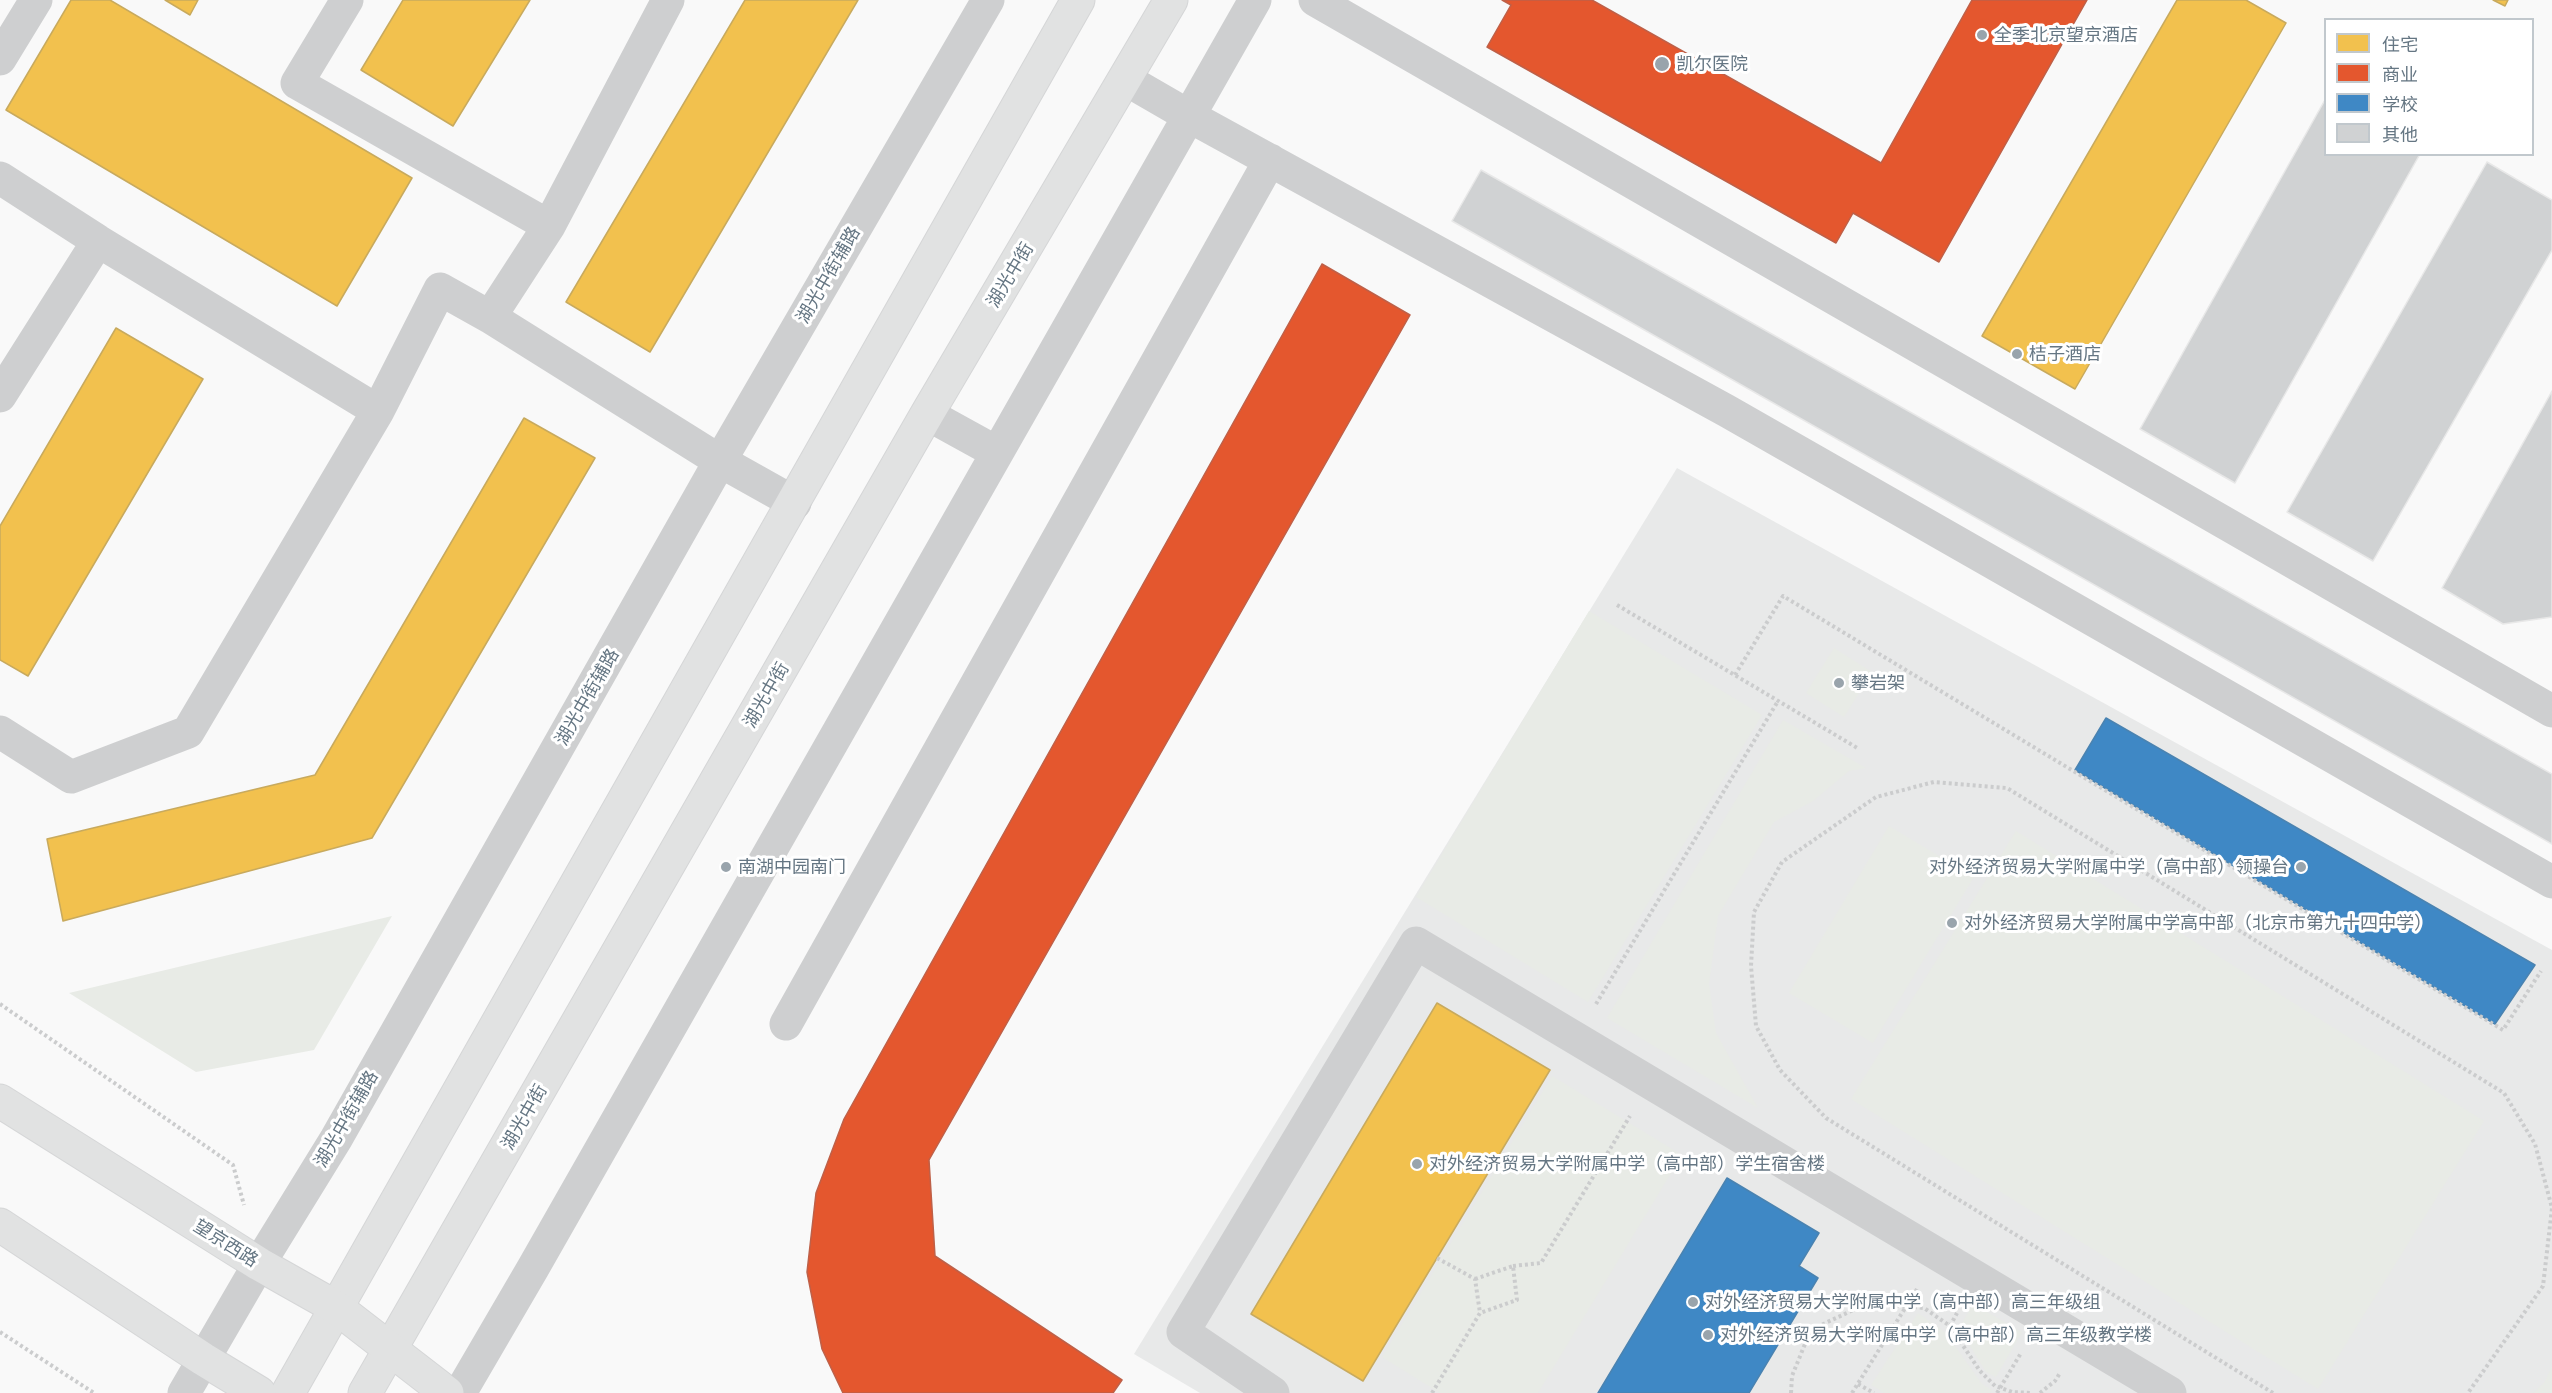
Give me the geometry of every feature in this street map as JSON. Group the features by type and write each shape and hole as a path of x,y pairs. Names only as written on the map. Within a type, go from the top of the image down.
{"main road":[{"path":"288,1393 795,503 1078,0"},
{"name":"湖光中街","path":"365,1393 927,414 1172,0"},
{"name":"望京西路","path":"0,1101 259,1264 338,1308 447,1393"},
{"path":"0,1225 203,1359 259,1393"}],"street":[{"path":"0,59 36,0"},
{"path":"347,0 297,82 549,226"},
{"path":"490,316 549,226 668,0"},
{"name":"湖光中街辅路","path":"184,1393 259,1264 336,1139 720,461 988,0"},
{"path":"460,1393 534,1268 1255,0"},
{"path":"1315,0 2552,711"},
{"path":"1125,79 1727,411 2552,882"},
{"path":"786,1024 1270,160"},
{"path":"0,178 98,241 378,411"},
{"path":"0,396 98,241"},
{"path":"0,732 71,777 188,732 378,411 440,289 490,316 720,461 795,503"},
{"path":"927,414 996,452"},
{"path":"1273,1393 1183,1332 1416,944 2170,1393"}],"path":[{"path":"1734,675 1783,596 2504,1030 2541,971"},
{"path":"1617,605 1859,750"},
{"path":"1575,1038 1778,701"},
{"path":"2273,1393 1826,1118 1780,1070 1756,1026 1751,966 1754,912 1782,862 1876,797 1935,782 2007,788 2504,1093 2535,1144 2552,1208 2544,1286 2468,1393"},
{"path":"0,1004 233,1165 259,1264"},
{"path":"1437,1258 1475,1279 1513,1266 1541,1263 1650,1083"},
{"path":"1852,1393 1937,1255"},
{"path":"1480,1313 1517,1300 1513,1266"},
{"path":"1432,1393 1480,1313 1475,1279"},
{"path":"1791,1393 1792,1376 1805,1344 1819,1326 1864,1305 1908,1304 1924,1308 1950,1326 1980,1371 1995,1386 2031,1393"},
{"path":"0,1332 94,1393"},
{"path":"1997,1393 2026,1346"},
{"path":"1858,1384 1874,1393"}],"shaded area":[{"name":"对外经济贸易大学附属中学高中部（北京市第九十四中学）","path":"1677,468 2552,950 2552,1393 1200,1393 1134,1354"},
{"path":"1589,611 1762,715 1588,1002 1416,897"},
{"name":"攀岩架","path":"1834,648 1872,672 1844,717 1806,693"},
{"path":"1783,720 1866,768 1849,771 1813,801 1774,822 1718,916 1709,984 1716,1033 1758,1108 1607,1018"},
{"path":"1889,826 1974,877 1873,1043 1789,993"},
{"path":"2016,831 2484,1121 2318,1389 1851,1099"},
{"path":"392,916 314,1050 196,1072 69,993"},
{"path":"1552,1076 1682,1155 1538,1393 1440,1393 1382,1357"},
{"path":"1973,1304 2022,1332 1996,1377 1986,1372 1959,1328"},
{"path":"1918,1313 1945,1332 1982,1384 1992,1390 1990,1393 1885,1393 1871,1385"},
{"path":"2552,1366 2552,1393 2533,1393 2544,1383"}],"building: 住宅":[{"path":"71,0 110,0 412,178 337,306 6,110"},
{"path":"165,0 198,0 190,15"},
{"path":"403,0 530,0 453,126 361,70"},
{"path":"745,0 858,0 650,352 566,302"},
{"path":"2177,0 2246,0 2286,23 2075,389 1982,336"},
{"path":"2493,0 2508,0 2505,6"},
{"path":"116,328 203,379 28,676 0,660 0,526"},
{"path":"524,418 595,458 372,838 63,921 47,839 315,775"},
{"name":"对外经济贸易大学附属中学（高中部）学生宿舍楼","path":"1437,1003 1550,1070 1363,1381 1251,1314"}],"building: 商业":[{"path":"1502,0 1592,0 1881,163 1972,0 2087,0 1939,262 1853,213 1836,243 1487,47 1511,5"},
{"path":"1322,264 1410,315 929,1160 935,1256 1122,1380 1113,1393 843,1393 822,1349 807,1272 816,1193 844,1119"}],"building: 学校":[{"name":"对外经济贸易大学附属中学（高中部）领操台","path":"2106,718 2535,965 2495,1024 2075,770"},
{"name":"对外经济贸易大学附属中学（高中部）高三年级教学楼","path":"1727,1178 1819,1233 1799,1266 1818,1278 1749,1393 1598,1393"}],"building: 其他":[{"path":"2324,102 2324,156 2419,156 2235,483 2140,429"},
{"path":"2487,162 2552,200 2552,250 2373,561 2287,512"},
{"path":"1481,170 2552,774 2552,844 1452,221"},
{"path":"2552,391 2552,617 2503,624 2442,588"}],"place":[{"name":"全季北京望京酒店","path":"1982,35"},
{"name":"凯尔医院","path":"1662,64"},
{"name":"桔子酒店","path":"2017,354"},
{"name":"攀岩架","path":"1839,683"},
{"name":"南湖中园南门","path":"726,867"},
{"name":"对外经济贸易大学附属中学（高中部）领操台","path":"2301,867"},
{"name":"对外经济贸易大学附属中学高中部（北京市第九十四中学）","path":"1952,923"},
{"name":"对外经济贸易大学附属中学（高中部）学生宿舍楼","path":"1417,1164"},
{"name":"对外经济贸易大学附属中学（高中部）高三年级组","path":"1693,1302"},
{"name":"对外经济贸易大学附属中学（高中部）高三年级教学楼","path":"1708,1335"}]}
